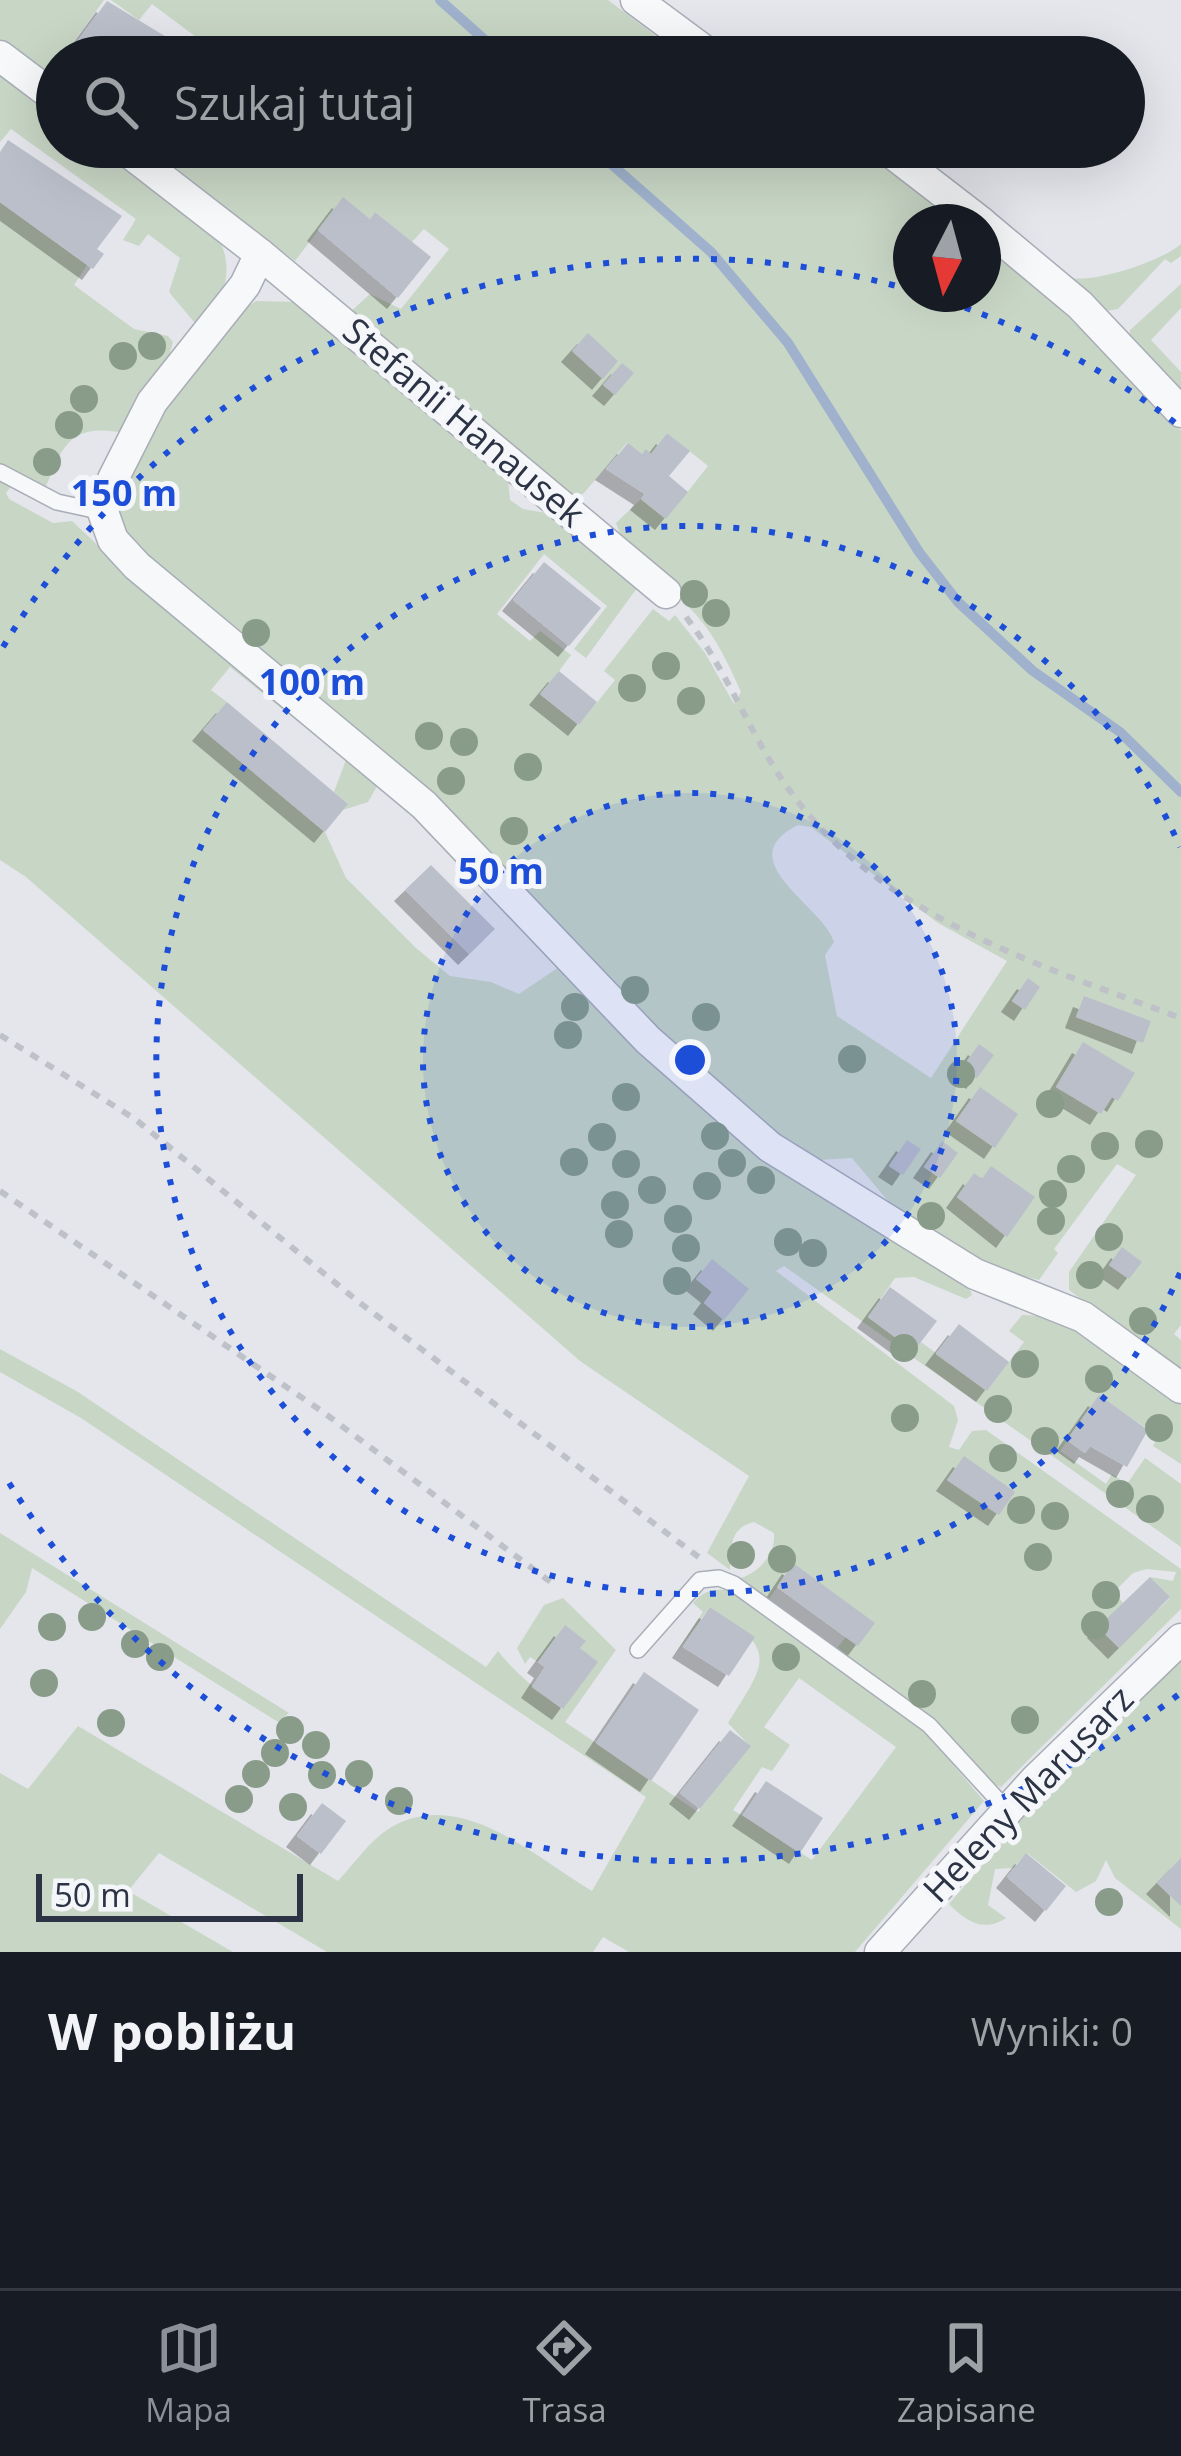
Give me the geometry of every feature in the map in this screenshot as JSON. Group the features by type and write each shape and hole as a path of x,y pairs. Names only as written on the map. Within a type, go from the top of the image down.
{"street":[{"path":"636,0 685,36"},
{"path":"0,56 36,83"},
{"name":"Stefanii Hanausek","path":"149,168 260,254 666,592"},
{"path":"911,168 958,204"},
{"path":"1001,239 1080,305 1181,412"},
{"path":"260,254 245,286 152,402 112,479 103,512 113,540 136,566 424,805 648,1040 770,1147 975,1274 1083,1317 1181,1388"},
{"name":"Heleny Marusarz","path":"880,1952 1007,1810 1181,1640"}],"lane":[{"path":"0,472 57,502 103,512"},
{"path":"638,1650 686,1592 710,1577 734,1584 928,1725 1007,1810"}],"path":[{"path":"666,592 706,643 786,786 819,829 939,918 1007,955 1181,1018"},
{"path":"0,1035 169,1145 361,1303 689,1545 710,1577"},
{"path":"0,1191 323,1412 514,1549 556,1586"}],"green space":[{"path":"0,0 104,0 78,36 36,36 36,68 0,45"},
{"path":"111,0 608,0 656,36 195,36 152,4 139,20"},
{"path":"0,76 36,103 36,147 11,129 0,142"},
{"path":"65,168 125,168 219,239 226,263 224,286 205,315 194,322 169,292 180,258 148,234 139,246 123,240 136,219"},
{"path":"176,168 884,168 936,204 893,204 893,312 1001,312 1001,256 1108,353 1181,431 1181,1325 1174,1334 1181,1340 1181,1374 1069,1290 1069,1272 1136,1175 1117,1164 1054,1249 1058,1253 1039,1280 986,1266 898,1213 852,1158 820,1160 747,1117 121,532 128,474 179,387 239,313 256,301 299,302 508,480 510,500 523,509 552,514 637,588 586,658 574,649 607,606 544,554 497,614 530,641 540,631 571,655 541,695 579,725 615,680 604,671 653,609 669,621 675,615 705,653 734,704 741,692 705,625 641,562 616,523 641,499 666,519 708,466 667,433 651,454 642,454 627,443 583,494 571,495 348,314 370,294 401,309 449,249 424,229 412,242 375,212 370,219 343,198 295,261","holes":["798,825 811,827 938,923 1007,961 931,1078 837,1016 825,955 834,942 786,883 772,853 779,839"]},
{"path":"0,202 87,265 74,285 134,329 168,336 173,342 166,366 119,432 79,435 63,450 45,489 18,477 6,493 9,499 53,523 72,521 139,584 380,781 368,802 343,810 347,803 334,792 346,760 230,667 211,690 227,702 204,731 325,832 346,878 416,948 450,976 491,982 519,994 562,965 972,1295 966,1299 914,1277 895,1278 868,1317 914,1351 921,1342 987,1391 1024,1342 1009,1331 1022,1315 1062,1317 1181,1401 1181,1464 1153,1446 1158,1436 1099,1396 1060,1451 1106,1484 1112,1474 1127,1484 1145,1458 1181,1484 1181,1547 784,1266 776,1271 954,1406 958,1420 949,1447 959,1450 972,1431 986,1430 1181,1569 1181,1609 1001,1787 989,1782 936,1724 837,1648 846,1637 793,1564 769,1599 741,1578 765,1561 774,1533 754,1522 740,1529 733,1540 730,1570 707,1553 749,1476 580,1361 26,877 0,860","holes":["1146,1569 1176,1572 1173,1581 1150,1577 1170,1598 1119,1647 1099,1627 1123,1603 1114,1592 1133,1573"]},
{"path":"1181,244 1181,256 1171,263 1165,259 1118,309 1106,311 1067,277 1092,278 1126,270"},
{"path":"1181,284 1181,308 1151,340 1181,372 1181,396 1129,340 1130,330"},
{"path":"0,1349 78,1392 486,1667 498,1651 562,1709 597,1662 580,1648 585,1640 565,1626 538,1662 530,1657 525,1664 517,1648 544,1605 563,1598 616,1650 565,1722 698,1812 750,1746 728,1723 752,1684 760,1657 747,1635 710,1607 671,1660 703,1612 693,1603 721,1590 733,1591 927,1734 984,1801 855,1952 629,1952 603,1937 593,1952 327,1952 159,1853 128,1891 233,1952 0,1952 0,1773 28,1789 78,1726 338,1881 390,1828 417,1817 443,1815 496,1831 592,1891 646,1797 81,1418 0,1372","holes":["799,1678 896,1747 812,1860 733,1810 762,1767 772,1771 790,1745 764,1727"]},
{"path":"0,1533 289,1713 278,1722 32,1568 26,1592 0,1629"},
{"path":"1181,1660 1181,1929 1115,1878 1106,1860 1096,1881 1076,1892 1027,1853 1013,1868 995,1869 988,1905 1006,1918 982,1925 955,1910 949,1904 1050,1786"}],"building":[{"path":"107,1 165,36 81,36"},
{"path":"8,140 36,159 36,168 50,168 122,216 97,249 104,254 93,269 0,202 0,152"},
{"path":"343,197 370,219 375,212 431,257 398,298 318,230"},
{"path":"588,333 618,361 603,379 572,351"},
{"path":"622,363 634,373 615,395 603,385"},
{"path":"667,433 690,451 669,476 688,492 666,519 641,499 645,494 606,469 628,443 642,454 646,449 651,454"},
{"path":"544,562 601,608 569,646 513,600"},
{"path":"559,671 597,702 579,725 540,694"},
{"path":"227,702 348,804 325,832 203,730"},
{"path":"431,865 495,929 469,954 405,890"},
{"path":"1028,978 1040,987 1025,1010 1012,1001"},
{"path":"1084,996 1151,1021 1143,1043 1076,1017"},
{"path":"1083,1042 1135,1073 1118,1101 1112,1097 1101,1114 1056,1087"},
{"path":"979,1044 994,1055 977,1078 962,1068"},
{"path":"980,1087 1018,1114 995,1148 956,1121"},
{"path":"907,1140 921,1149 903,1175 889,1166"},
{"path":"942,1141 958,1153 940,1178 924,1167"},
{"path":"991,1166 1035,1197 1007,1237 957,1197 974,1173 982,1179"},
{"path":"1122,1247 1142,1262 1129,1279 1109,1265"},
{"path":"712,1259 749,1289 724,1320 704,1303 712,1292 696,1279"},
{"path":"890,1287 937,1321 914,1351 868,1317"},
{"path":"959,1324 1009,1362 987,1391 936,1354"},
{"path":"1099,1395 1148,1430 1127,1467 1090,1446 1085,1453 1067,1440"},
{"path":"964,1456 1015,1492 999,1515 947,1480"},
{"path":"793,1563 875,1623 858,1646 777,1587"},
{"path":"1150,1577 1170,1597 1119,1648 1098,1627"},
{"path":"710,1607 755,1637 729,1676 683,1647"},
{"path":"565,1625 586,1641 580,1648 598,1662 563,1709 532,1687 545,1667 538,1662"},
{"path":"644,1672 699,1710 651,1781 596,1743"},
{"path":"730,1730 751,1746 700,1809 680,1793"},
{"path":"766,1781 823,1818 800,1853 743,1815"},
{"path":"322,1803 346,1821 321,1854 297,1836"},
{"path":"1026,1853 1066,1886 1046,1911 1007,1877"},
{"path":"1181,1858 1181,1906 1157,1883"}],"waterway":[{"path":"440,0 480,36"},
{"path":"616,168 711,252 788,343 919,552 958,602 1033,671 1120,732 1181,792"}]}
